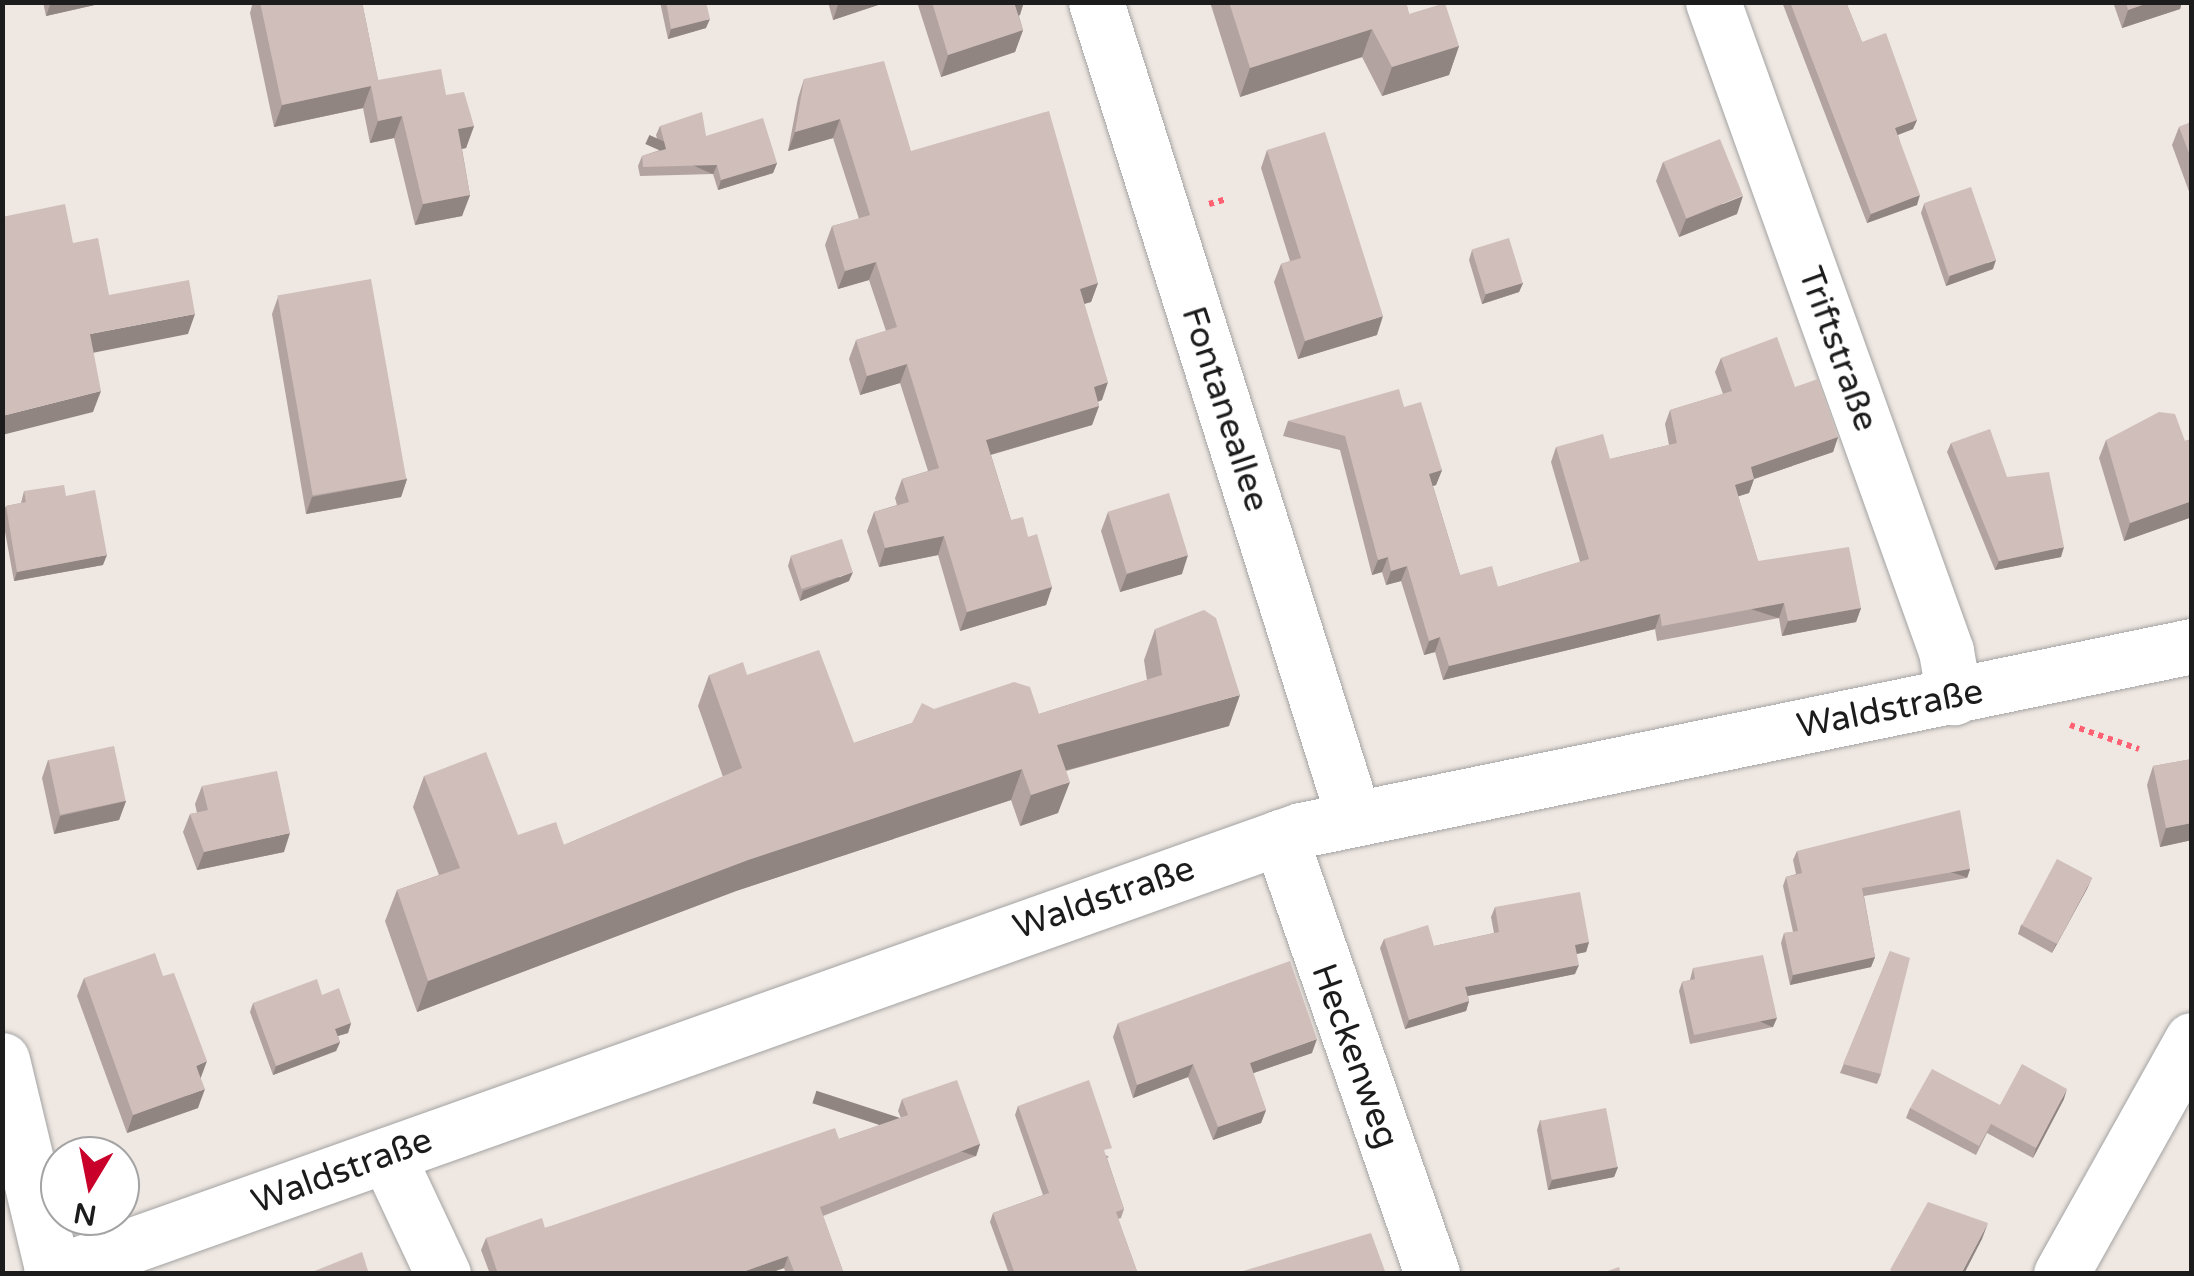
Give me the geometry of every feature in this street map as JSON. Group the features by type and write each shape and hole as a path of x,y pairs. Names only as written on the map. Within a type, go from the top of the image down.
{"street":[{"name":"Fontaneallee","path":"1096,2 1354,815"},
{"name":"Triftstraße","path":"1713,2 1946,651 1954,697"},
{"name":"Waldstraße","path":"52,1273 1280,837 1354,815 2192,646"},
{"name":"Heckenweg","path":"1280,837 1432,1274"},
{"path":"2061,1274 2192,1040"},
{"path":"2,1060 52,1273"},
{"path":"387,1155 442,1274"}],"building":[{"path":"260,2 362,2 378,80 441,69 446,95 464,92 474,126 458,129 470,195 423,204 402,116 378,121 371,86 282,105"},
{"path":"666,2 706,2 710,19 671,29"},
{"path":"932,2 1014,2 1023,30 948,55"},
{"path":"1229,2 1406,2 1409,14 1445,3 1459,46 1392,67 1372,29 1250,68"},
{"path":"1790,2 1846,2 1862,42 1886,33 1917,120 1895,128 1920,195 1871,214"},
{"path":"2126,2 2151,2 2128,10"},
{"path":"884,61 911,151 1049,111 1098,283 1080,289 1108,382 1094,387 1099,406 986,440 1011,520 1023,517 1028,537 1037,534 1052,587 967,612 944,536 885,548 874,512 909,502 902,479 939,468 907,364 867,376 856,340 897,327 876,262 845,271 832,226 870,215 840,119 795,132 804,79"},
{"path":"702,112 706,136 763,118 777,163 721,180 717,165 643,167 642,156 666,149 660,126"},
{"path":"2192,122 2192,161 2179,127"},
{"path":"1325,132 1383,316 1305,341 1281,264 1301,258 1267,150"},
{"path":"1720,139 1743,196 1686,218 1663,162"},
{"path":"1971,187 1996,260 1949,276 1924,203"},
{"path":"65,204 73,243 98,238 109,295 189,280 195,314 90,334 101,391 2,416 2,217"},
{"path":"1509,238 1523,283 1485,294 1472,249"},
{"path":"371,279 406,479 313,495 277,295"},
{"path":"1777,337 1795,387 1818,379 1838,437 1751,467 1754,479 1735,485 1758,561 1849,547 1861,608 1788,621 1784,603 1662,626 1660,614 1449,666 1440,637 1429,641 1407,566 1391,571 1388,557 1378,560 1345,436 1288,421 1399,389 1404,407 1421,402 1442,470 1429,474 1460,575 1492,566 1498,587 1589,559 1556,447 1603,434 1610,459 1677,443 1670,410 1732,391 1721,358"},
{"path":"2159,412 2175,414 2185,441 2192,439 2192,501 2130,523 2106,440"},
{"path":"1990,429 2007,477 2049,472 2064,547 1999,561 1951,443"},
{"path":"64,485 66,496 95,490 107,555 17,572 6,506 26,502 24,491"},
{"path":"1169,493 1188,555 1127,574 1108,512"},
{"path":"842,539 853,572 801,589 791,556"},
{"path":"1204,610 1216,618 1240,695 1057,745 1070,782 1031,795 1022,769 748,860 428,981 397,890 460,868 424,776 486,752 518,835 556,822 564,845 742,768 709,675 743,662 747,675 819,650 854,743 912,723 922,703 934,709 1014,682 1030,687 1039,714 1162,675 1155,629"},
{"path":"114,746 126,801 60,815 48,760"},
{"path":"2192,759 2192,823 2166,828 2153,766"},
{"path":"277,771 290,833 204,852 190,814 208,810 202,786"},
{"path":"1960,810 1970,869 1862,888 1875,957 1793,975 1784,933 1798,931 1786,877 1802,873 1797,851"},
{"path":"2057,859 2092,878 2057,944 2022,925"},
{"path":"1580,892 1589,942 1575,945 1579,965 1465,987 1469,1001 1409,1020 1384,939 1428,925 1434,946 1499,932 1495,907"},
{"path":"1890,951 1910,958 1881,1074 1843,1064"},
{"path":"155,953 163,976 174,973 207,1061 196,1066 205,1089 133,1115 84,978"},
{"path":"1763,955 1777,1018 1694,1035 1682,982 1695,979 1693,968"},
{"path":"1290,961 1317,1039 1250,1063 1266,1110 1218,1127 1193,1064 1137,1085 1118,1023"},
{"path":"317,979 322,995 339,988 351,1023 335,1029 340,1042 276,1066 253,1003"},
{"path":"2022,1064 2067,1089 2036,1148 1991,1124 1979,1146 1910,1108 1932,1069 2000,1105"},
{"path":"957,1080 980,1144 820,1207 844,1274 795,1274 788,1256 737,1274 498,1274 486,1238 542,1218 545,1228 835,1128 839,1139 908,1115 902,1099"},
{"path":"1089,1080 1112,1148 1104,1150 1124,1209 1116,1212 1138,1274 1015,1274 993,1213 1049,1193 1018,1106"},
{"path":"1606,1108 1617,1167 1552,1180 1540,1121"},
{"path":"1928,1202 1988,1223 1961,1274 1896,1274 1890,1270"},
{"path":"1371,1233 1386,1274 1233,1274"},
{"path":"362,1252 369,1274 307,1274"},
{"path":"1619,1267 1621,1274 1599,1274"}]}
